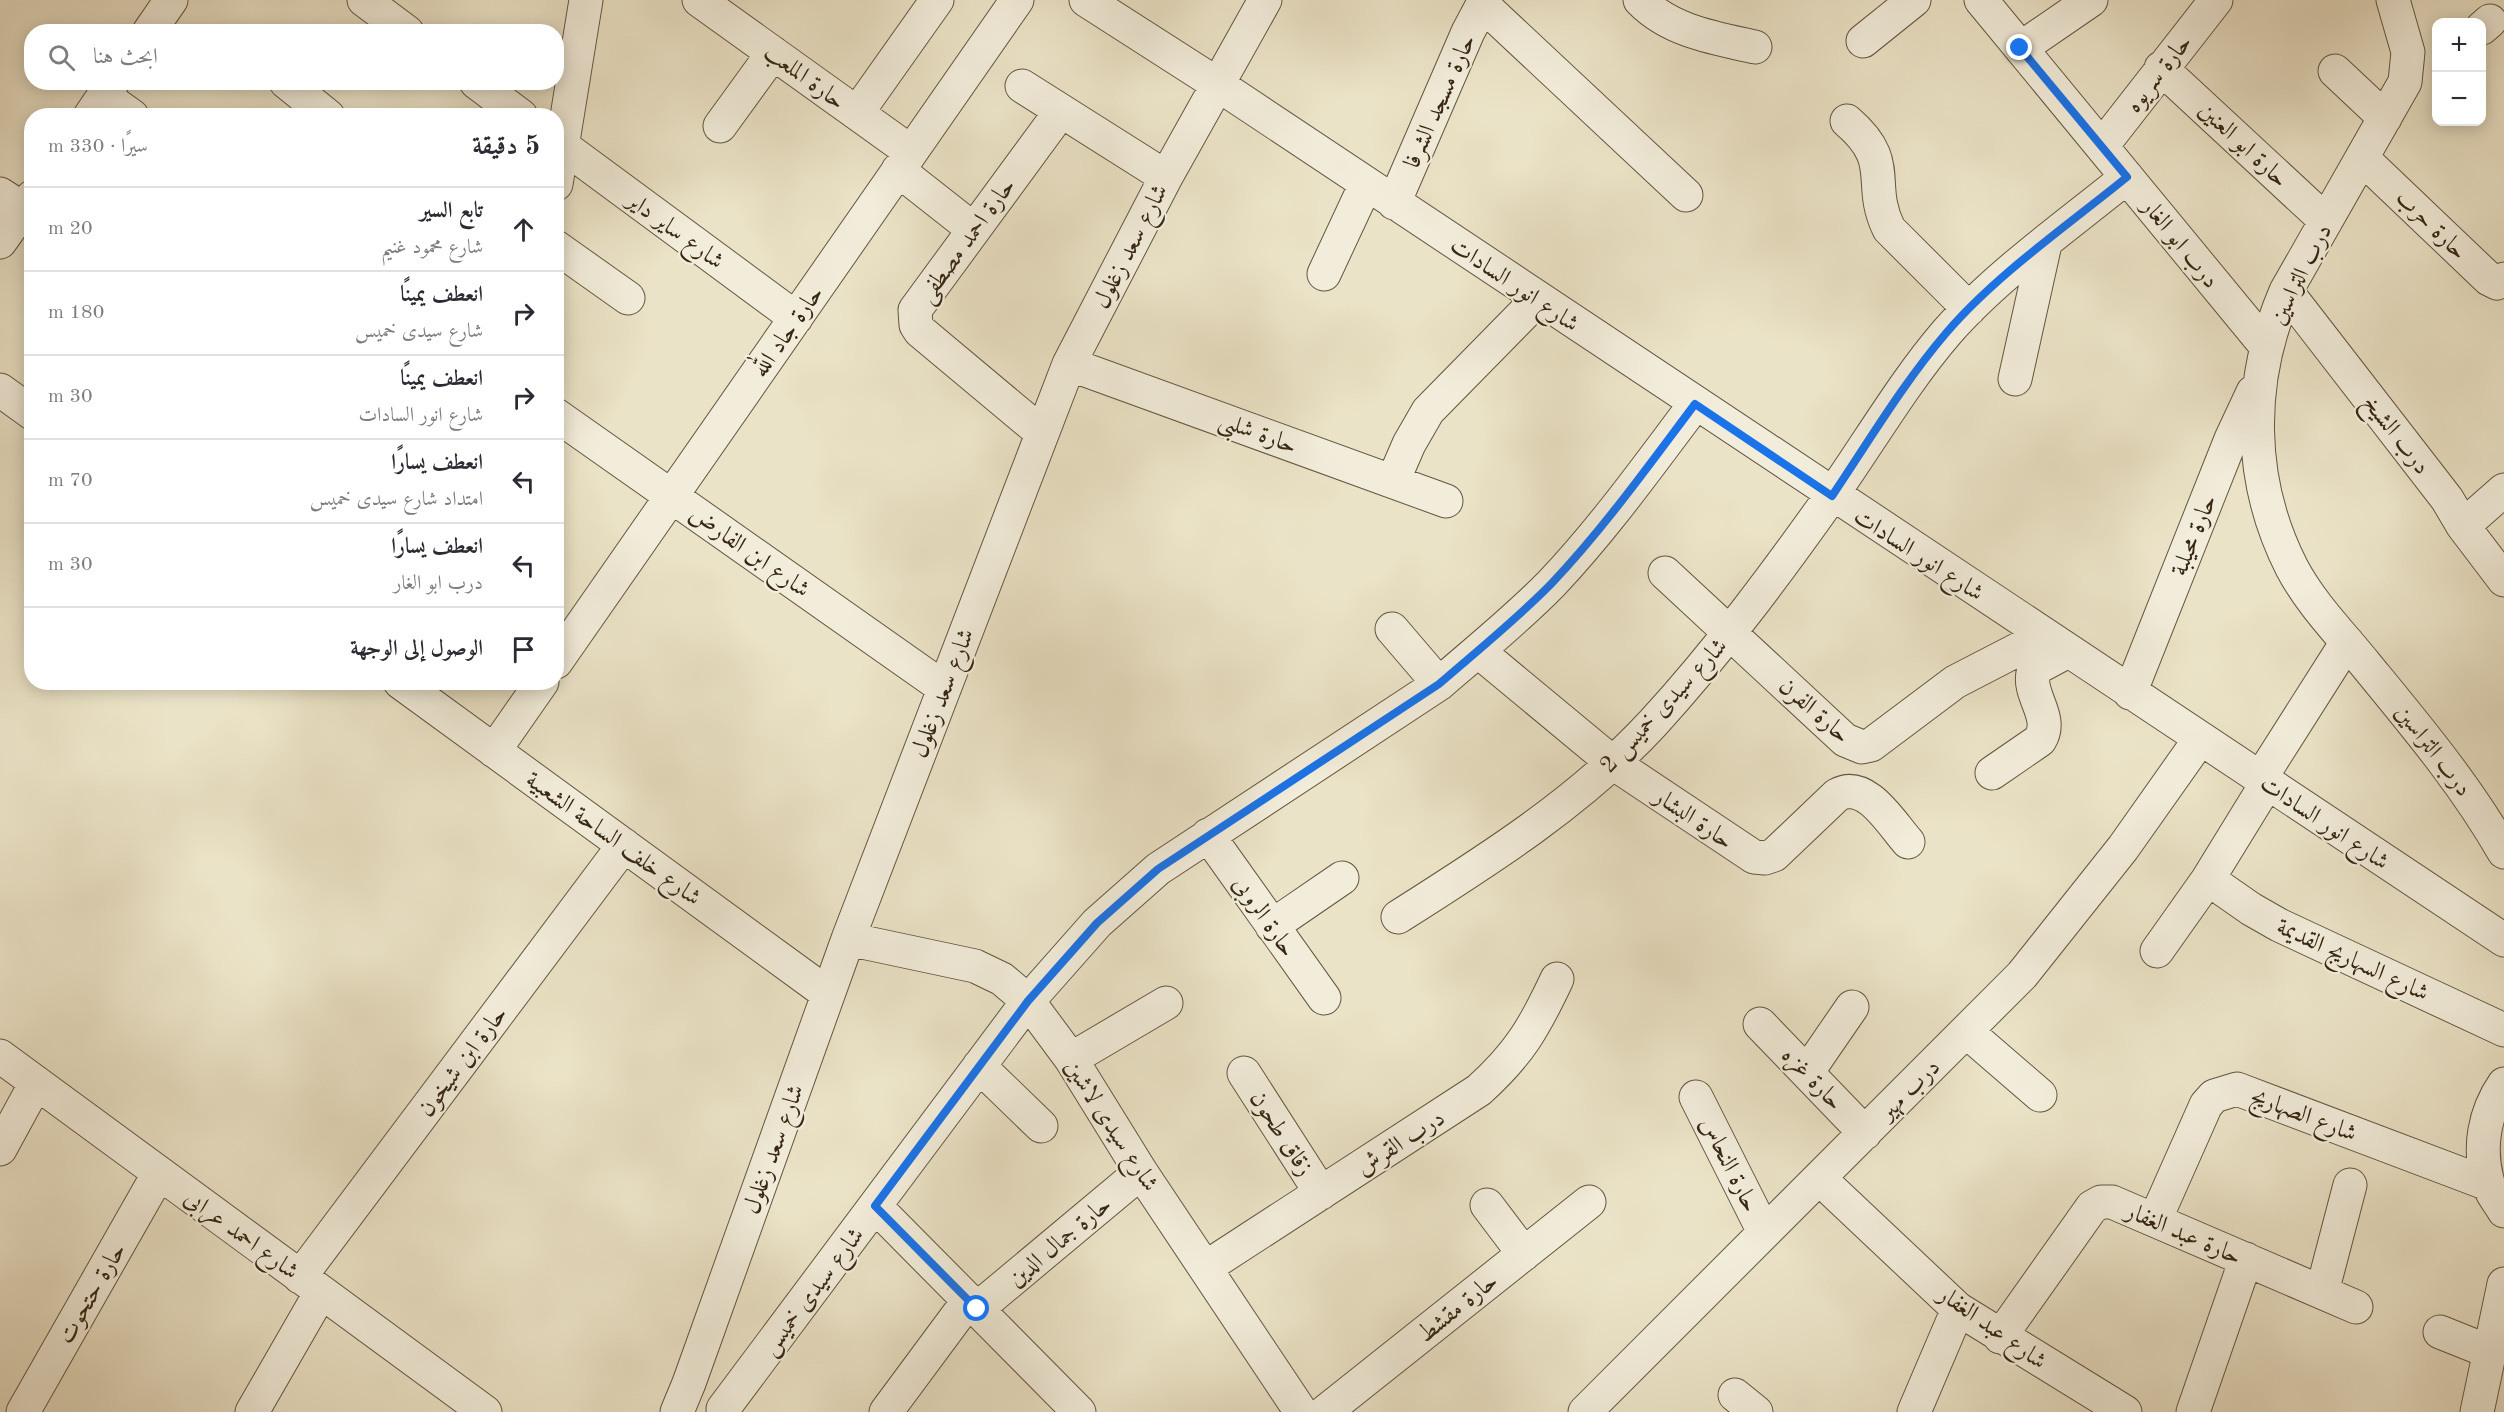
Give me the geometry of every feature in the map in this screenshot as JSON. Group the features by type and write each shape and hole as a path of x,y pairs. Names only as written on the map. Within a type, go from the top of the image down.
{"street":[{"path":"154,24 171,0"},
{"path":"564,122 586,0"},
{"name":"حارة الملعب","path":"699,0 857,113 973,229"},
{"path":"857,113 937,0"},
{"name":"حارة جاد الله","path":"564,650 1017,0"},
{"name":"شارع انور السادات","path":"1086,0 1217,84 1832,496 2504,940"},
{"name":"شارع سعد زغلول","path":"683,1398 848,939 1069,364 1166,177 1264,0"},
{"path":"1640,0 1666,20 1698,34 1755,47"},
{"path":"1863,41 1914,0"},
{"name":"درب ابو الغار","path":"1981,0 2266,346"},
{"path":"2020,48 2091,0"},
{"name":"حارة سريوه","path":"2102,146 2216,0"},
{"name":"درب التراسين","path":"2393,0 2408,52 2405,82 2286,291 2266,346 2259,378 2258,452 2264,492 2276,532 2293,569 2316,605 2452,770 2504,852"},
{"path":"367,1 397,24"},
{"path":"1484,2 1686,195"},
{"name":"حارة مسجد الشرفا","path":"1394,203 1484,2"},
{"path":"720,126 772,53"},
{"path":"2405,82 2432,63"},
{"name":"حارة ابو العنين","path":"2161,68 2326,221"},
{"path":"2335,71 2385,118"},
{"path":"1023,86 1166,177"},
{"path":"296,90 318,108"},
{"path":"487,90 510,108"},
{"path":"102,98 119,108"},
{"name":"حارة احمد مصطفى","path":"1042,433 920,331 916,325 915,310 1061,111"},
{"path":"1847,121 1871,146 1879,163 1881,213 1889,229 1970,309"},
{"name":"شارع ساير داير","path":"564,147 796,318"},
{"name":"حارة حرب","path":"2362,158 2489,279 2497,283 2504,279"},
{"name":"شارع سيدى خميس 2","path":"1398,917 1511,842 1584,788 1653,723 1730,633 1832,496 1920,367 1970,309 2127,177"},
{"path":"1324,273 1366,184"},
{"path":"0,242 18,200"},
{"path":"2015,379 2045,244"},
{"path":"564,253 628,298"},
{"name":"درب الشيخ","path":"2286,291 2447,499 2463,526 2504,580"},
{"path":"1393,481 1409,444 1428,411 1538,299"},
{"name":"حارة شلبى","path":"1069,364 1446,501"},
{"name":"حارة محيلبة","path":"2130,693 2231,439 2259,378"},
{"path":"0,390 24,407"},
{"name":"شارع سيدى خميس","path":"725,1410 1028,1001 1097,923 1158,869 1439,684 1478,651 1551,583 1623,500 1695,404"},
{"name":"شارع ابن الفارض","path":"564,421 944,688"},
{"path":"2463,526 2504,490"},
{"name":"حارة الفرن","path":"1665,573 1845,740 1862,747 1871,745 1955,682 2056,644"},
{"path":"1392,629 1439,684"},
{"path":"2157,951 2208,879 2263,781 2347,642"},
{"path":"1992,772 2035,744 2044,734 2045,721 2032,682 2032,673 2056,644"},
{"name":"حارة البشار","path":"1478,651 1613,763 1754,857 1765,858 1774,855 1837,795 1847,790 1858,790 1867,797 1908,842"},
{"name":"شارع خلف الساحة الشعبية","path":"411,690 828,994"},
{"path":"494,751 536,690"},
{"name":"درب مهير","path":"1586,1412 2022,975 2123,848 2200,739"},
{"name":"حارة الروبى","path":"1208,835 1324,998"},
{"name":"حارة ابن شيخون","path":"252,1412 311,1285 624,845"},
{"path":"1272,926 1342,878"},
{"name":"شارع السهاريج القديمة","path":"2208,879 2279,925 2504,1030"},
{"name":"شارع سيدى لاشين","path":"848,939 975,966 1002,978 1028,1001 1071,1059 1141,1172 1301,1412"},
{"name":"درب القرش","path":"1205,1268 1457,1105 1498,1073 1532,1032 1557,979"},
{"path":"1071,1059 1166,1003"},
{"path":"1808,1071 1852,1007"},
{"name":"حارة غزه","path":"1760,1024 1808,1071 1865,1133"},
{"path":"1967,1032 2040,1095"},
{"name":"شارع احمد عرابى","path":"0,1056 311,1285 474,1409"},
{"path":"979,1066 1041,1126"},
{"name":"زقاق طحون","path":"1244,1073 1321,1193"},
{"path":"0,1149 36,1083"},
{"path":"2496,1197 2483,1141 2486,1119 2494,1099 2504,1084"},
{"name":"شارع الصهاريج","path":"2155,1220 2206,1105 2214,1096 2237,1089 2496,1197"},
{"name":"حارة النحاس","path":"1696,1097 1764,1232"},
{"name":"حارة جمال الدين","path":"886,1412 973,1304 1141,1172"},
{"name":"حارة حتحوت","path":"23,1412 159,1173"},
{"name":"شارع عبد الغفار","path":"1820,1178 1958,1309 2114,1409"},
{"path":"2322,1292 2350,1185"},
{"name":"حارة مقشط","path":"1325,1412 1589,1202"},
{"name":"حارة عبد الغفار","path":"2000,1337 2092,1207 2101,1202 2112,1202 2356,1307"},
{"path":"1488,1205 1524,1254"},
{"path":"875,1206 1076,1411"},
{"path":"2193,1412 2246,1259"},
{"path":"2477,1412 2504,1284"},
{"path":"1914,1412 1958,1309"},
{"path":"2440,1332 2490,1352"},
{"path":"683,1398 725,1410"}],"route":[{"path":"977,1309 875,1206 1028,1001 1097,923 1158,869 1439,684 1478,651 1551,583 1623,500 1695,404 1832,496 1947,331 1988,290 2127,177 2020,48"}]}
